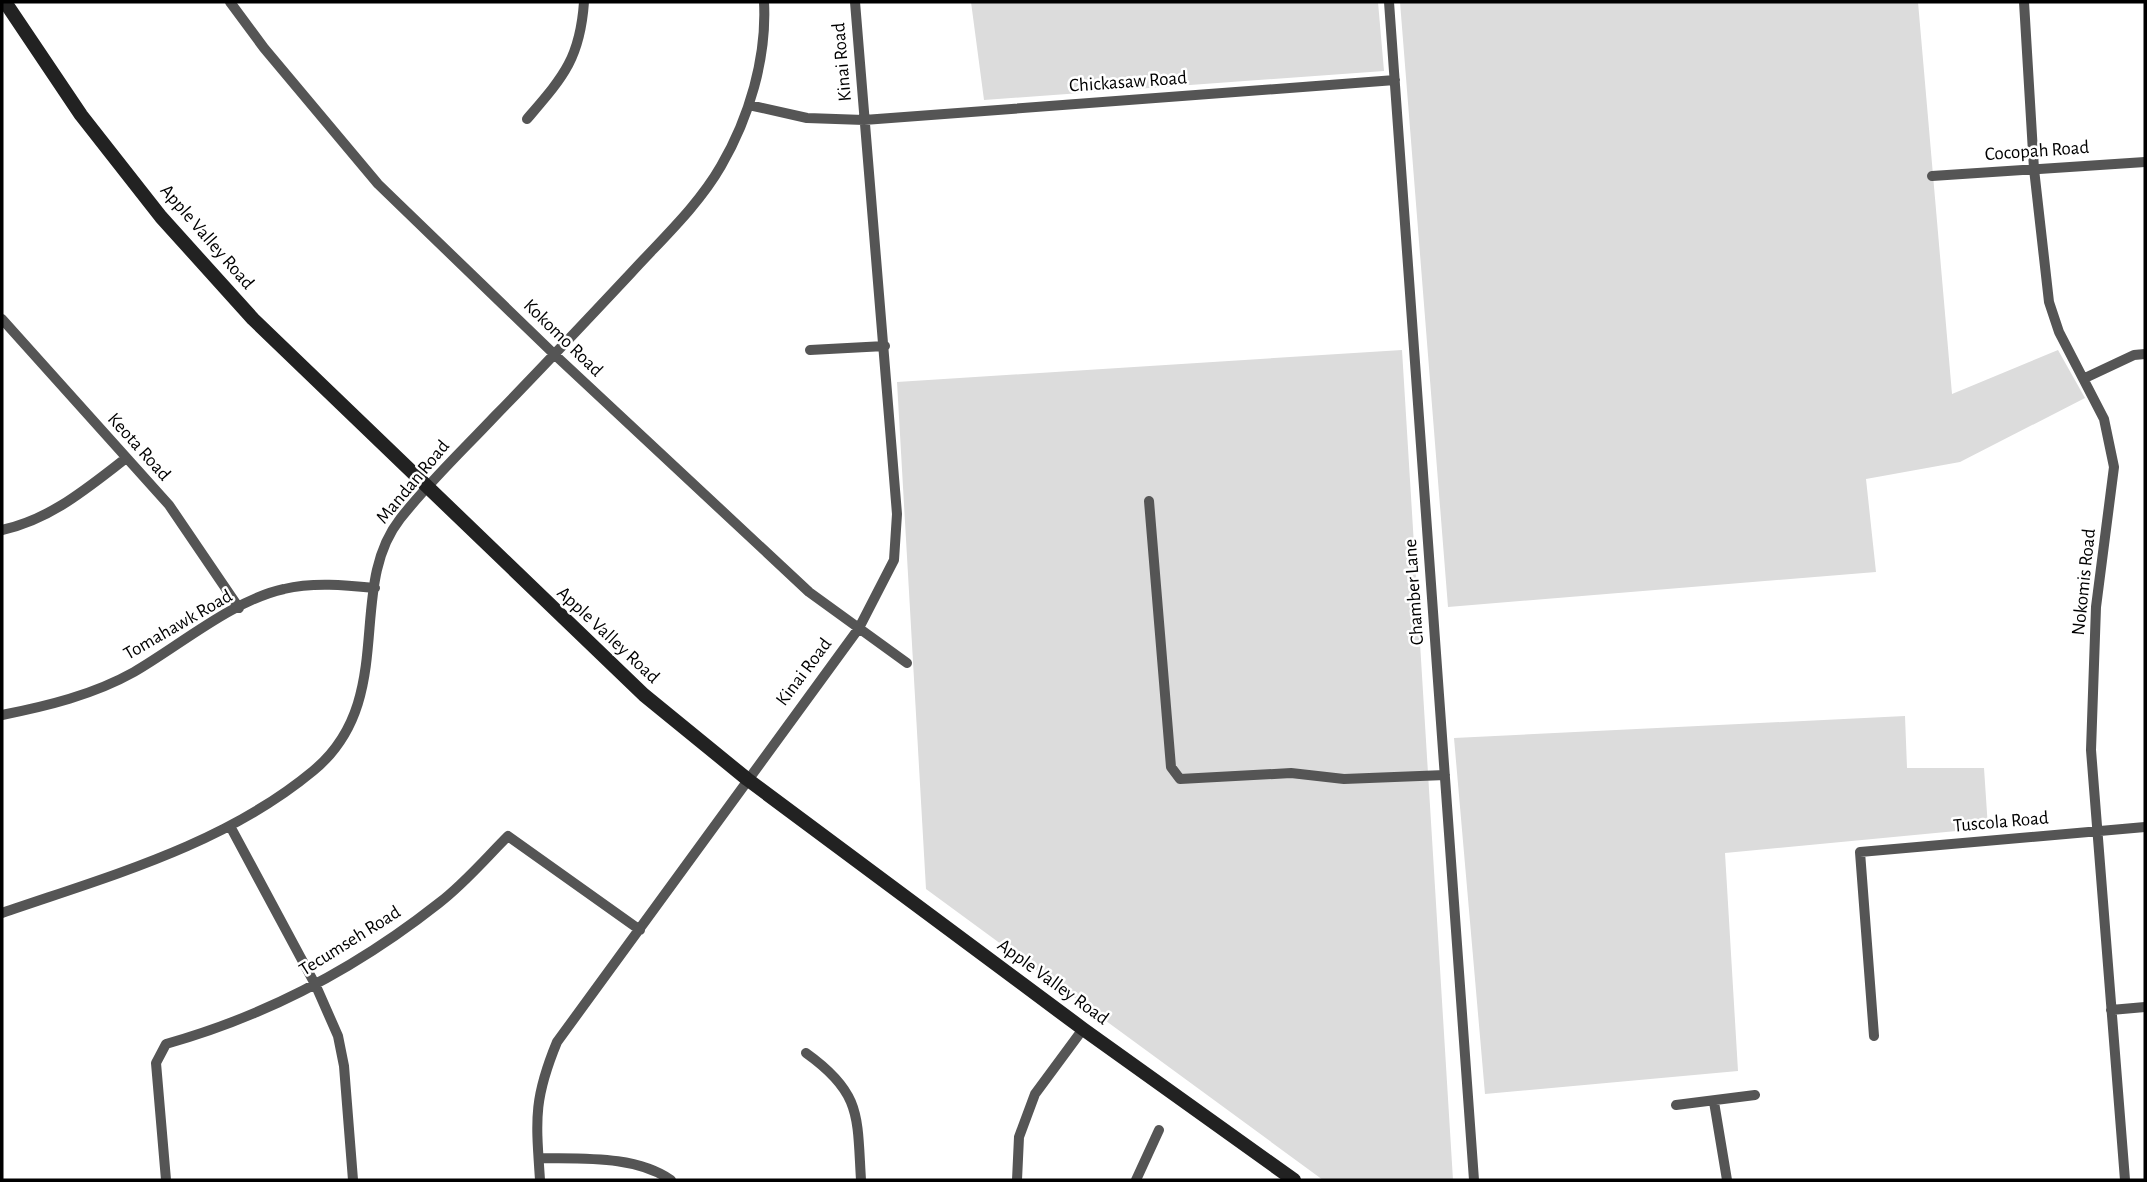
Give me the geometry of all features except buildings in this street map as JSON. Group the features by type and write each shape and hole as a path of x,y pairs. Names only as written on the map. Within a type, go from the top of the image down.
{"main road":[{"name":"Apple Valley Road","path":"5,2 80,115 161,218 253,319 644,695 747,779 1083,1028 1294,1180"}],"street":[{"name":"Kokomo Road","path":"230,2 264,48 378,184 555,355 809,592 907,663"},
{"path":"527,119 564,76 580,41 584,2"},
{"name":"Mandan Road","path":"2,913 154,861 230,826 315,770 342,737 362,695 375,588 382,553 391,532 427,487 555,355 700,196 721,166 750,105 759,60 764,2"},
{"name":"Kinai Road","path":"540,1180 535,1118 541,1079 557,1042 859,628 894,560 897,514 855,2"},
{"name":"Chamber Lane","path":"1389,2 1474,1180"},
{"name":"Nokomis Road","path":"2024,2 2034,169 2049,302 2059,332 2104,419 2114,467 2096,607 2091,750 2125,1180"},
{"name":"Chickasaw Road","path":"864,120 1395,80"},
{"name":"Kinai Road","path":"750,105 807,118 864,120"},
{"name":"Cocopah Road","path":"1932,176 2145,162"},
{"name":"Keota Road","path":"3,323 169,505 239,608"},
{"path":"810,350 885,346"},
{"path":"2085,378 2134,355 2145,354"},
{"path":"2,530 29,524 67,504 125,459"},
{"path":"1149,501 1171,767 1180,779 1291,773 1344,779 1445,775"},
{"name":"Tomahawk Road","path":"2,715 57,705 132,673 239,608 283,589 332,584 375,588"},
{"path":"230,826 316,986 338,1036 344,1066 353,1180"},
{"name":"Tuscola Road","path":"1874,1036 1860,852 2145,827"},
{"name":"Tecumseh Road","path":"166,1180 156,1063 166,1044 218,1030 316,986 379,947 442,902 508,836 640,930"},
{"path":"2111,1010 2145,1007"},
{"path":"1017,1180 1019,1137 1035,1094 1083,1028"},
{"path":"806,1053 833,1072 850,1097 858,1128 861,1180"},
{"path":"1676,1105 1755,1096"},
{"path":"1714,1102 1727,1180"},
{"path":"1136,1180 1159,1130"},
{"path":"539,1158 604,1159 659,1172 671,1180"}],"shaded area":[{"path":"971,2 1378,2 1384,71 984,100"},
{"path":"1400,2 1918,2 1952,394 2058,350 2085,398 1960,462 1866,479 1876,572 1448,607"},
{"path":"1402,350 1453,1180 1323,1180 926,889 897,382"},
{"path":"1905,716 1907,768 1984,768 1988,828 1725,853 1738,1071 1485,1094 1454,738"}]}
